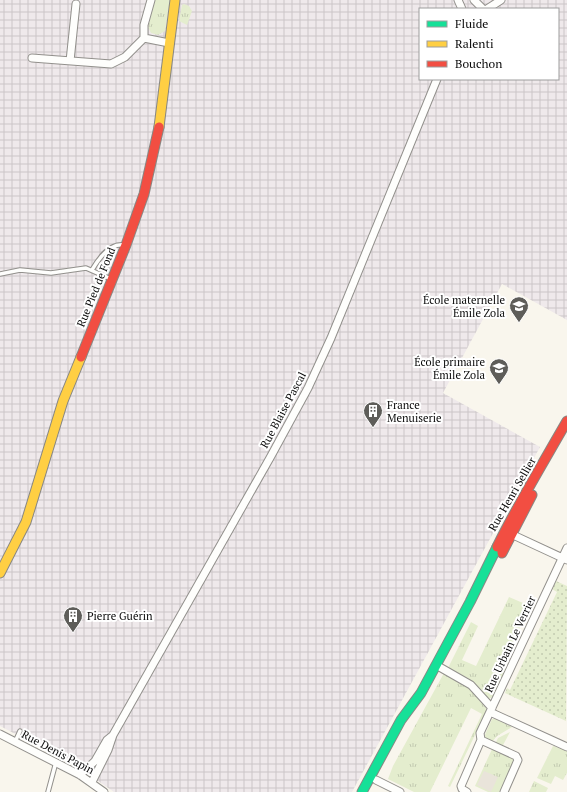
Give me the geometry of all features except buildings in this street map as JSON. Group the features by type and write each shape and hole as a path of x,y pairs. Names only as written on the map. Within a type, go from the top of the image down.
{"main road":[{"name":"Rue Pied de Fond","path":"0,573 26,522 63,401 126,245 144,194 156,143 175,0"},
{"name":"Rue Henri Sellier","path":"362,792 402,720 421,693 470,602 516,508 530,487 567,421"},
{"name":"Rue Henri Sellier","path":"470,602 486,582 531,497 542,481 567,435"},
{"name":"Rue Henri Sellier","path":"369,792 419,700 421,693"}],"street":[{"path":"32,58 111,64 125,57 144,38 144,25 151,0"},
{"path":"474,0 482,8"},
{"path":"489,8 501,0"},
{"path":"70,61 76,4"},
{"path":"144,38 169,43"},
{"name":"Rue Blaise Pascal","path":"92,782 108,750 113,735 308,388 334,330 437,80"},
{"path":"511,534 565,559"},
{"name":"Rue Urbain Le Verrier","path":"467,792 462,789 461,786 481,740 480,733 565,559 567,548"},
{"path":"436,665 471,685 491,710 567,747"},
{"name":"Rue Denis Papin","path":"0,734 80,775 92,782 104,792"},
{"name":"Rue Blaise Pascal","path":"80,775 95,761 107,740 113,735"},
{"path":"481,740 516,756 518,760 504,792"},
{"path":"376,780 400,792"}],"lane":[{"path":"92,270 110,247 117,244 126,245"},
{"path":"0,274 20,270 51,273 86,268 112,279"},
{"path":"15,742 20,731"},
{"path":"48,792 56,762"}],"shaded area":[{"path":"0,0 567,0 567,320 502,284 443,393 540,447 352,792 114,792 75,765 0,726"},
{"path":"484,771 498,777 491,792 477,785"}],"green space":[{"path":"155,0 170,0 165,31 158,35 151,33 148,27"},
{"path":"184,4 189,6 192,11 187,25 179,21 182,5"},
{"path":"556,581 567,586 566,721 505,693 507,688 510,690 557,592 552,589"},
{"path":"509,597 530,606 501,667 506,670 494,696 489,699 468,678 448,668 471,622 478,626 462,660 476,666"},
{"path":"444,673 468,686 486,708 486,712 450,787 448,786 482,714 471,708 430,792 414,792 388,779 393,766"},
{"path":"492,719 496,719 512,727 497,736 492,742 484,737"},
{"path":"510,732 502,747 495,744 498,738"},
{"path":"553,746 567,751 567,773 563,780 555,776 551,784 537,778"},
{"path":"493,747 513,758 515,762 501,792 488,792 475,786"},
{"path":"534,781 548,788 546,792 529,792"}],"traffic: fast":[{"path":"362,792 401,720 421,693 470,602 497,547"}],"traffic: slow":[{"path":"159,127 175,0"},
{"path":"0,573 26,522 63,401 81,357"}],"traffic: jam":[{"path":"81,357 126,245 144,194 159,127"},
{"path":"497,547 522,499 567,421"},
{"path":"502,553 532,495"}],"place":[{"name":"École maternelle Émile Zola","path":"519,323"},
{"name":"École primaire Émile Zola","path":"499,385"},
{"name":"France Menuiserie","path":"373,428"},
{"name":"Pierre Guérin","path":"73,633"}]}
